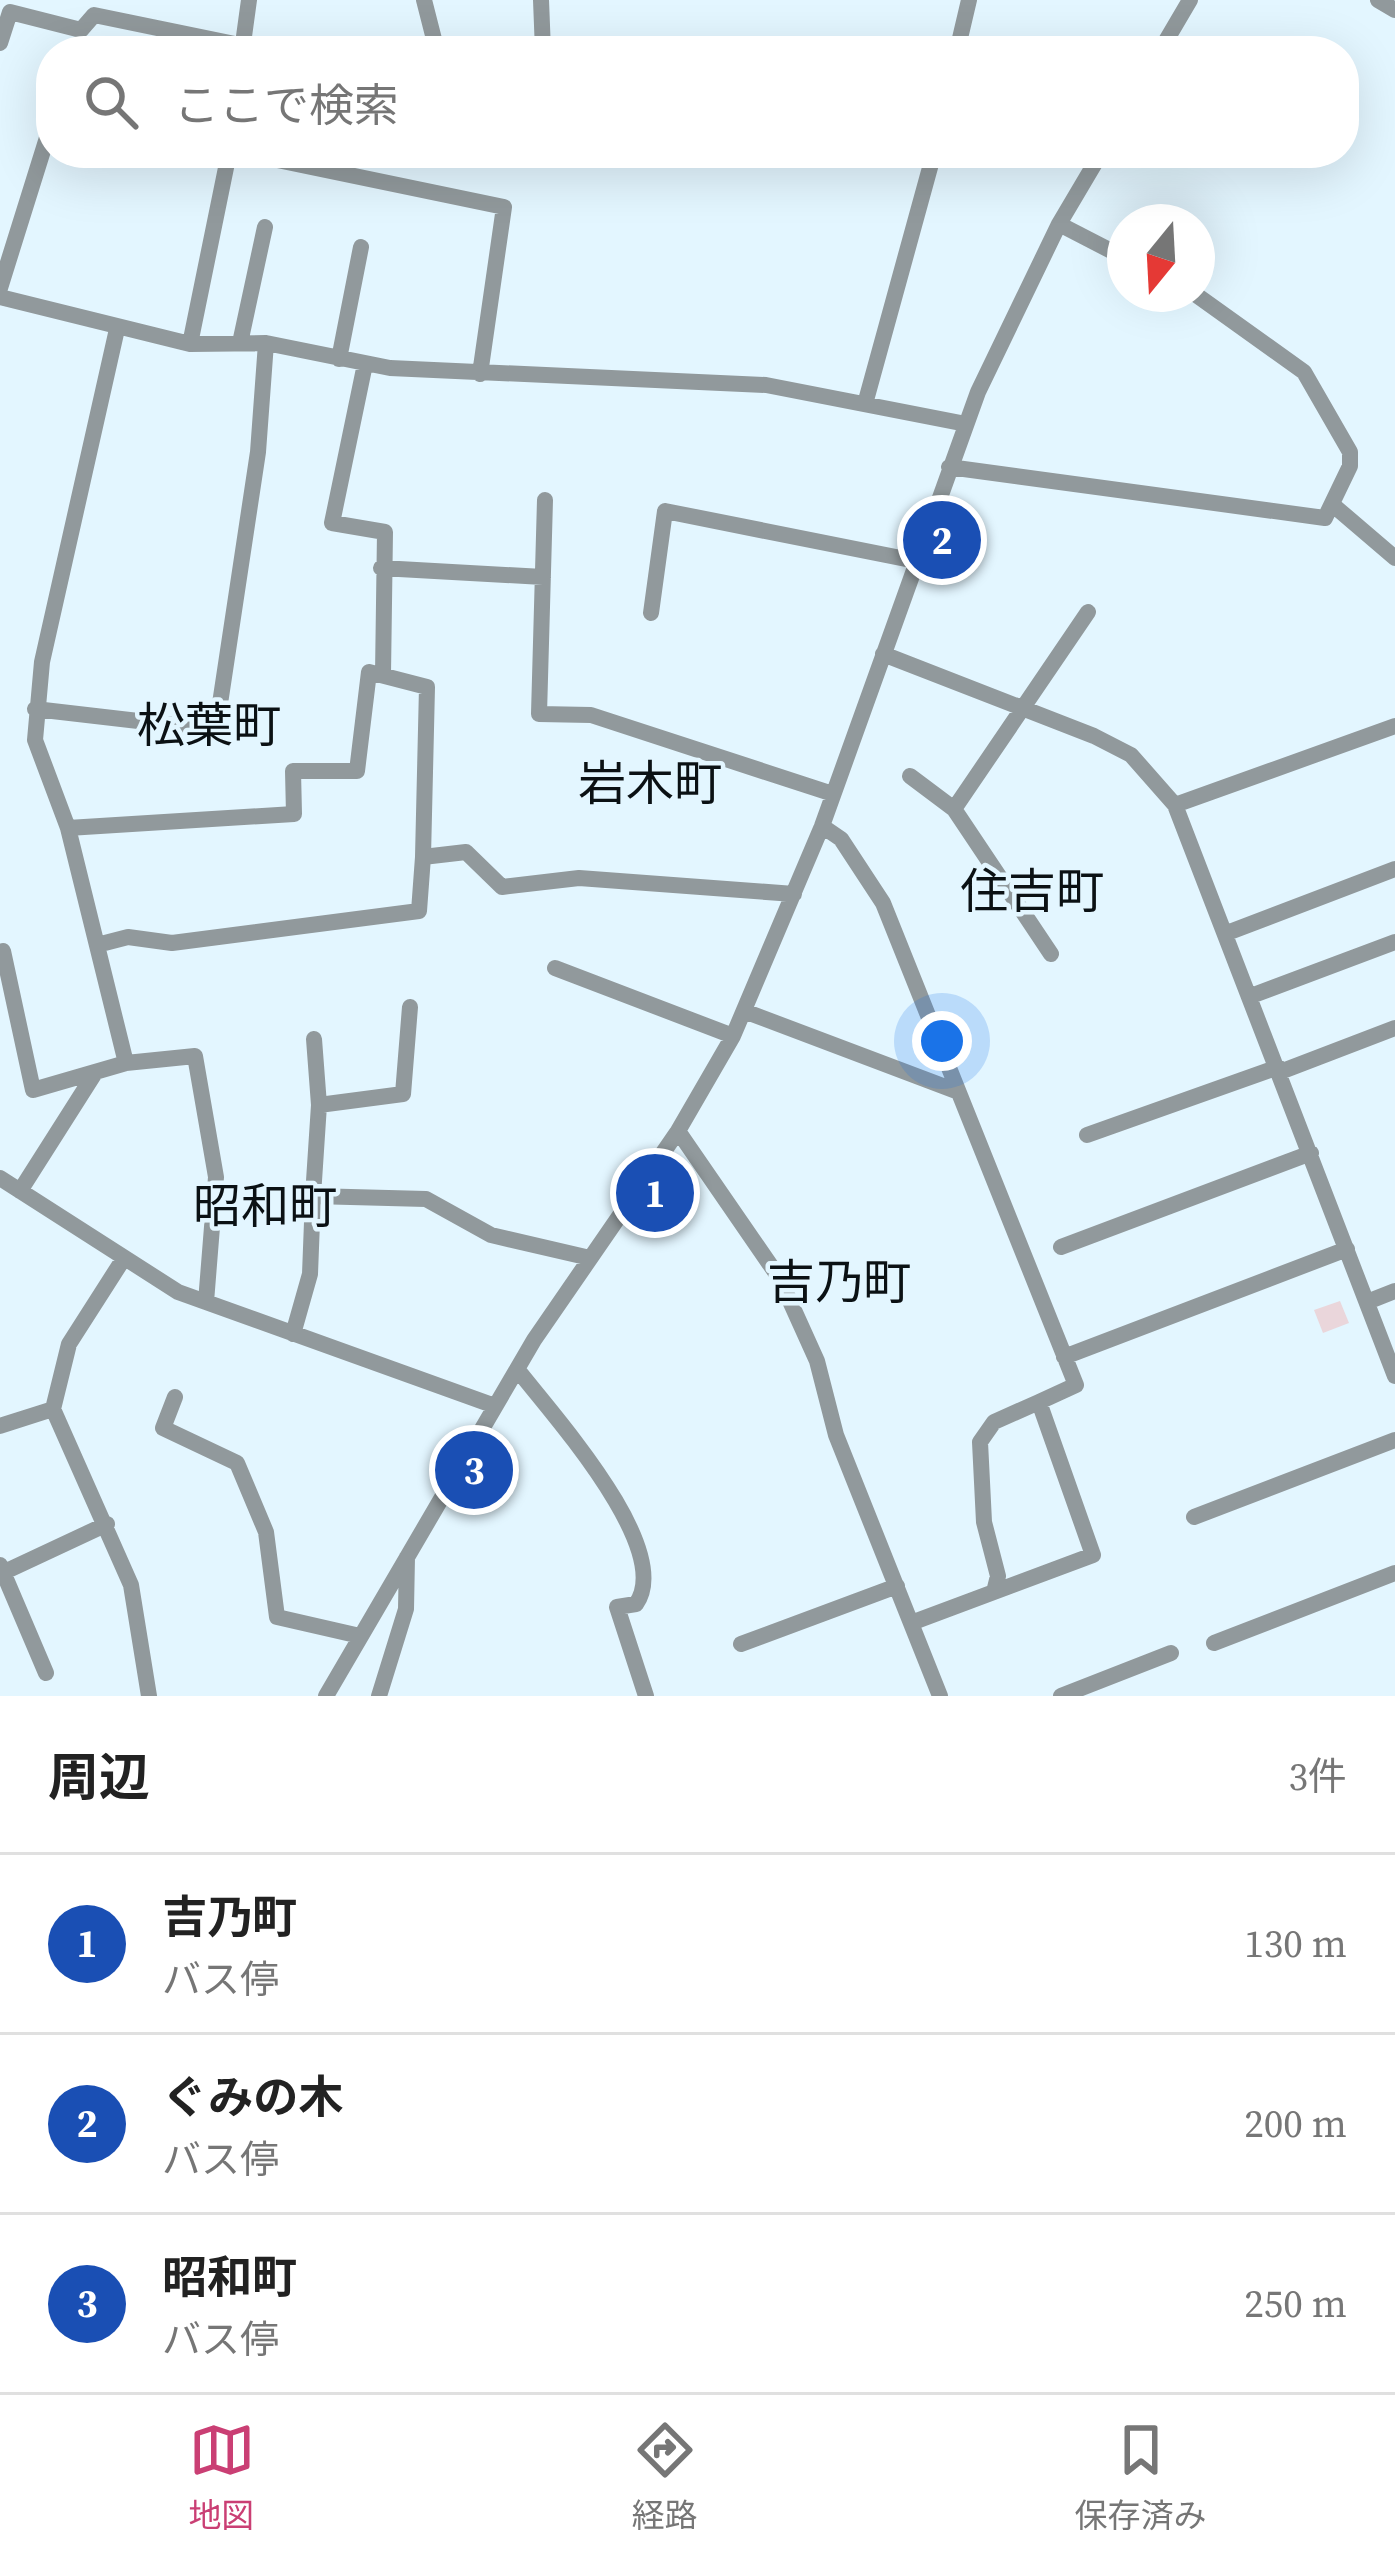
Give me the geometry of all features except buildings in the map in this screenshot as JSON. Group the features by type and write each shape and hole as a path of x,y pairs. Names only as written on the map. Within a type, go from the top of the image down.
{"street":[{"path":"244,36 249,0"},
{"path":"424,0 433,36"},
{"path":"541,0 542,36"},
{"path":"961,36 969,0"},
{"path":"1169,36 1190,0"},
{"path":"1378,0 1395,10"},
{"path":"0,43 10,12 81,30"},
{"path":"79,36 94,15 185,36"},
{"path":"0,288 38,168"},
{"path":"190,344 226,168"},
{"path":"316,168 504,207 480,374"},
{"path":"865,404 930,168"},
{"path":"326,1696 517,1369 678,1132 733,1036 822,826 966,424 1059,224 1092,168"},
{"path":"1059,224 1107,249"},
{"path":"239,343 265,227"},
{"path":"339,358 361,247"},
{"path":"0,297 190,344 266,343 365,364 480,374 766,385 966,424"},
{"path":"949,467 1325,518 1350,466 1350,452 1304,372 1215,308"},
{"path":"117,329 35,709 34,740 68,828 126,1064"},
{"path":"35,709 216,730 258,452 266,343"},
{"path":"365,364 332,523 385,532 383,674"},
{"path":"545,500 539,714 591,715 833,794"},
{"path":"1333,506 1395,558"},
{"path":"651,614 665,511 916,561"},
{"path":"381,568 543,577"},
{"path":"955,809 1088,612"},
{"path":"884,654 1131,755 1175,805 1395,1376"},
{"path":"68,828 294,814 293,771 357,771 369,672 427,687 419,911 172,943 128,937 97,945"},
{"path":"1175,805 1395,726"},
{"path":"910,776 955,809 1051,954"},
{"path":"822,826 841,839 883,904 1076,1385 994,1422 980,1442 984,1522 998,1576 995,1588"},
{"path":"423,857 466,852 502,887 578,878 794,894"},
{"path":"1227,933 1395,869"},
{"path":"1251,996 1395,942"},
{"path":"3,951 33,1090 126,1064 194,1056 216,1177 206,1303"},
{"path":"555,968 733,1036"},
{"path":"319,1105 403,1094 410,1006"},
{"path":"744,1011 956,1091"},
{"path":"1088,1135 1395,1028"},
{"path":"293,1334 310,1274 319,1105 314,1039"},
{"path":"20,1191 95,1072"},
{"path":"678,1132 780,1279 817,1361 836,1435 940,1696"},
{"path":"1061,1247 1310,1153"},
{"path":"0,1178 124,1258 206,1303 495,1406"},
{"path":"314,1196 426,1199 491,1235 590,1258"},
{"path":"1064,1357 1347,1249"},
{"path":"124,1258 69,1344 53,1409 131,1585 149,1696"},
{"path":"1367,1302 1395,1292"},
{"path":"517,1369 608,1491 644,1558 644,1593 636,1604 617,1607 646,1696"},
{"path":"175,1397 164,1427 237,1463 266,1532 277,1617 360,1636"},
{"path":"911,1623 1093,1555 1039,1402"},
{"path":"0,1426 53,1409"},
{"path":"1194,1517 1395,1440"},
{"path":"46,1673 1,1570 107,1524"},
{"path":"380,1696 406,1609 407,1556"},
{"path":"1214,1643 1395,1573"},
{"path":"741,1643 896,1586"},
{"path":"1061,1696 1172,1653"}],"place":[{"name":"ぐみの木","path":"942,540"},
{"name":"吉乃町","path":"655,1193"},
{"name":"昭和町","path":"474,1470"}],"district":[{"name":"松葉町","path":"209,725"},
{"name":"岩木町","path":"650,783"},
{"name":"住吉町","path":"1032,891"},
{"name":"昭和町","path":"265,1206"},
{"name":"吉乃町","path":"839,1282"}]}
